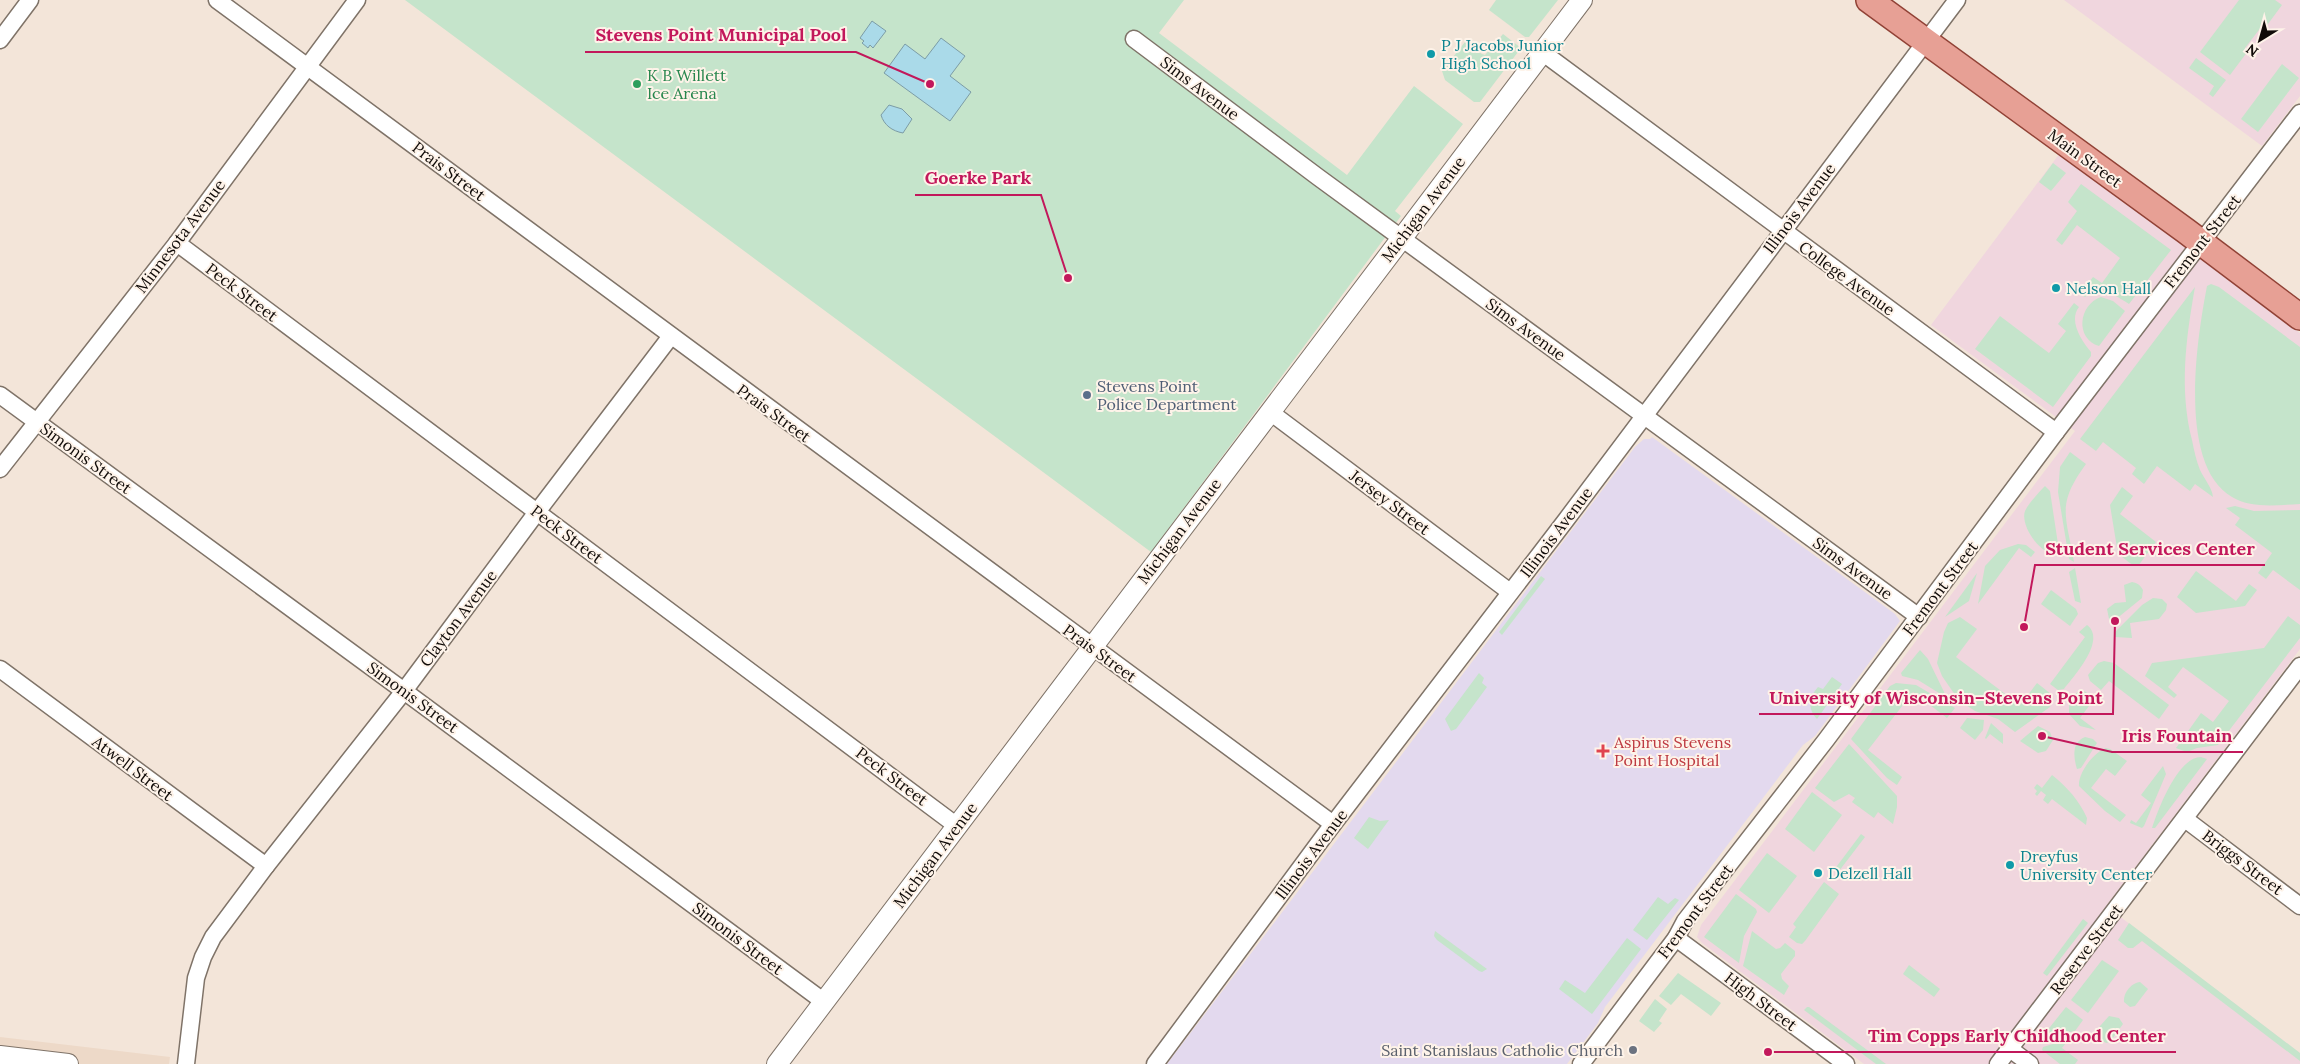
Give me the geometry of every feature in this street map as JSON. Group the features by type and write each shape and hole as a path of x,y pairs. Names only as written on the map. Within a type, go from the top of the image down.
{"main road":[{"name":"Main Street","path":"1869,0 2300,317"}],"street":[{"path":"0,40 30,0"},
{"name":"Prais Street","path":"217,0 1333,824"},
{"name":"Minnesota Avenue","path":"0,469 35,421 176,243 356,0"},
{"name":"Michigan Avenue","path":"777,1064 1582,0"},
{"name":"Illinois Avenue","path":"1155,1064 1333,824 1957,0"},
{"name":"Sims Avenue","path":"1134,39 1919,617"},
{"name":"College Avenue","path":"1542,52 2056,432"},
{"name":"Fremont Street","path":"1580,1064 1676,938 1685,921 1919,617 2056,432 2300,113"},
{"name":"Peck Street","path":"176,243 957,826"},
{"name":"Clayton Avenue","path":"186,1064 196,978 203,956 213,937 266,866 404,691 671,336"},
{"name":"Simonis Street","path":"0,396 404,691 823,1001"},
{"name":"Jersey Street","path":"1270,412 1510,592"},
{"name":"Reserve Street","path":"1998,1064 2300,666"},
{"name":"Atwell Street","path":"0,670 266,866"},
{"name":"Briggs Street","path":"2185,819 2300,906"},
{"name":"High Street","path":"1676,938 1846,1064"},
{"path":"2010,1049 2030,1064"},
{"path":"0,1056 68,1064"}],"shaded area":[{"path":"2064,0 2300,0 2300,96 2262,146"},
{"path":"2060,153 2300,333 2300,649 2106,906 2300,1053 2300,1064 1864,1064 1702,943 1697,937 1701,925 2075,431 1931,325"},
{"name":"Aspirus Stevens Point Hospital","path":"1652,437 1895,614 1900,621 1815,736 1803,745 1605,1007 1598,1023 1567,1064 1167,1064 1635,447 1644,439"},
{"path":"0,1037 170,1057 169,1064 0,1064"}],"green space":[{"path":"405,0 1184,0 1159,33 1347,175 1414,86 1463,124 1395,211 1401,216 1151,552"},
{"path":"1496,0 1558,0 1529,37 1525,37 1489,10"},
{"path":"2239,0 2275,0 2282,5 2265,28 2262,26 2245,48 2248,51 2230,75 2200,52"},
{"path":"1503,34 1521,48 1480,102 1474,102 1445,80 1442,71 1465,42 1485,55"},
{"path":"2196,58 2226,80 2213,97 2209,94 2214,86 2189,68"},
{"path":"2282,64 2299,78 2258,132 2241,119"},
{"path":"2053,163 2066,173 2051,191 2039,182"},
{"path":"2081,184 2171,250 2129,304 2107,292 2091,293 2085,297 2080,294 2093,277 2102,283 2120,258 2077,225 2062,245 2056,240 2077,211 2068,202"},
{"path":"2211,284 2219,287 2300,347 2300,504 2257,505 2240,501 2232,497 2215,481 2203,458 2197,430 2195,399 2196,367 2207,286"},
{"path":"2195,287 2185,363 2186,402 2196,459 2213,497 2195,484 2190,491 2157,466 2144,484 2132,474 2136,468 2103,442 2096,451 2080,439"},
{"path":"2101,297 2113,301 2125,311 2099,346 2086,337 2082,322 2088,307 2093,301"},
{"path":"2074,303 2079,307 2075,318 2078,331 2091,352 2091,356 2053,407 1975,349 2000,316 2049,353 2066,331 2058,324"},
{"path":"2070,452 2086,464 2070,490 2067,501 2066,521 2074,562 2069,559 2058,492 2060,467"},
{"path":"2045,486 2050,491 2058,544 2057,550 2053,554 2042,548 2032,537 2024,517 2029,505"},
{"path":"2122,487 2133,496 2120,514 2156,542 2138,566 2134,566 2118,554 2110,505"},
{"path":"2235,506 2254,511 2300,510 2300,590 2273,570 2266,579 2258,573 2272,553 2235,525 2240,518 2226,508"},
{"path":"2018,544 2026,545 2035,552 2031,557 2019,548 1978,604 1985,566 2000,550"},
{"path":"2075,568 2081,603 2075,601 2069,572"},
{"path":"2196,571 2236,601 2249,584 2257,590 2245,606 2196,613 2177,597"},
{"path":"1977,573 1969,601 1945,617"},
{"path":"1541,576 1545,579 1502,635 1499,632"},
{"path":"2132,582 2139,584 2143,590 2142,598 2110,624 2107,609 2115,603 2126,602 2124,585"},
{"path":"2051,590 2076,609 2078,614 2070,626 2041,604"},
{"path":"2153,598 2162,599 2167,604 2166,610 2159,619 2130,623 2132,638 2115,637 2114,634 2117,630 2142,605"},
{"path":"2288,616 2300,625 2300,638 2218,745 2197,748 2187,752 2176,748 2201,713 2213,722 2229,701 2183,667 2168,687 2177,695 2174,698 2145,676 2152,663 2264,648"},
{"path":"1960,617 1977,629 1956,657 2020,705 2037,683 2051,694 2053,700 2050,707 2015,732 1998,719 1975,711 1966,705 1953,692 1942,676 1937,663 1944,632 1948,623"},
{"path":"2087,625 2092,632 2093,640 2087,658 2064,689 2058,690 2050,684 2085,637 2079,632"},
{"path":"1920,650 1928,659 1947,698 1918,680 1902,676 1901,673"},
{"path":"2104,661 2114,663 2169,705 2159,719 2109,681 2101,690 2090,681 2088,675 2098,663"},
{"path":"1479,673 1484,678 1482,683 1487,687 1456,729 1451,731 1445,719"},
{"path":"1832,677 1842,684 1817,719 1812,711 1811,699 1818,687 1823,689"},
{"path":"1896,683 1916,685 1955,708 1947,718 1913,692 1868,750 1902,777 1897,785 1887,778 1851,739 1890,686"},
{"path":"2081,689 2095,698 2080,718 2096,730 2080,726 2069,714 2069,700"},
{"path":"1967,718 1984,720 1983,730 1975,740 1960,728"},
{"path":"1991,723 2003,734 2003,744 1990,734 1985,738"},
{"path":"2038,726 2050,732 2053,740 2046,751 2038,753 2020,741"},
{"path":"2085,737 2093,739 2097,743 2081,768 2077,769 2075,759 2076,746"},
{"path":"1849,744 1897,796 1897,807 1893,824 1878,812 1874,818 1852,802 1855,798 1849,794 1834,802 1815,788"},
{"path":"2106,748 2127,761 2115,776 2106,769 2091,788 2126,815 2120,822 2105,811 2079,786 2081,775 2087,764 2096,754"},
{"path":"2201,757 2207,759 2155,828 2152,828 2164,797 2177,774 2184,765 2193,759"},
{"path":"2163,766 2166,774 2144,826 2142,828 2130,823 2131,820 2136,823 2151,803 2141,795"},
{"path":"2052,775 2068,789 2080,805 2087,818 2086,825 2052,799 2048,804 2043,800 2046,795 2041,791 2037,796 2035,794 2037,791 2034,788 2037,784 2042,788"},
{"path":"1812,792 1842,815 1814,852 1785,829"},
{"path":"1369,817 1380,821 1389,820 1368,849 1354,838"},
{"path":"1861,834 1865,837 1839,871 1849,881 1834,870"},
{"path":"1767,853 1797,876 1769,913 1739,890"},
{"path":"1824,882 1839,894 1805,941 1802,944 1797,943 1789,937 1796,927 1793,924"},
{"path":"1736,894 1756,909 1757,912 1744,936 1739,963 1704,937"},
{"path":"1658,897 1668,904 1675,898 1679,900 1647,940 1633,930"},
{"path":"2083,919 2088,923 2047,976 2043,973"},
{"path":"2129,923 2300,1053 2300,1061 2142,941 2133,948 2128,948 2118,940"},
{"path":"1435,931 1487,969 1482,972 1479,971 1437,940 1434,936"},
{"path":"1752,931 1776,949 1785,943 1795,951 1795,956 1781,974 1782,979 1789,986 1784,995 1743,966"},
{"path":"1627,938 1641,949 1592,1014 1559,989 1565,980 1585,993"},
{"path":"2102,960 2119,971 2088,1013 2071,1000"},
{"path":"1909,965 1940,989 1934,997 1903,974"},
{"path":"1678,973 1721,1003 1711,1016 1681,994 1671,1005 1659,996"},
{"path":"2140,982 2148,989 2135,1006 2130,1007 2124,1002 2126,992 2131,986"},
{"path":"1655,999 1667,1009 1659,1021 1662,1023 1654,1032 1639,1021"},
{"path":"1807,1007 1886,1064 1876,1064 1804,1010"},
{"path":"2066,1007 2083,1020 2075,1031 2047,1037 2046,1032"},
{"path":"2109,1016 2119,1018 2123,1024 2110,1042 2106,1043 2100,1039 2097,1033 2100,1026"},
{"path":"2069,1039 2062,1048 2078,1060 2075,1064 2060,1064 2042,1050 2043,1047"}],"water":[{"path":"872,21 886,31 873,48 870,45 868,48 862,43 864,41 860,38"},
{"path":"941,38 965,56 950,76 971,92 950,121 884,73 905,44 925,59"},
{"path":"889,105 902,109 912,119 903,133 889,127 882,119 881,115"}],"place":[{"name":"P J Jacobs Junior High School","path":"1431,54"},
{"name":"K B Willett Ice Arena","path":"637,84"},
{"name":"Stevens Point Municipal Pool","path":"930,84"},
{"name":"Goerke Park","path":"1068,278"},
{"name":"Nelson Hall","path":"2056,288"},
{"name":"Stevens Point Police Department","path":"1087,395"},
{"name":"University of Wisconsin–Stevens Point","path":"2115,621"},
{"name":"Student Services Center","path":"2024,627"},
{"name":"Iris Fountain","path":"2042,736"},
{"name":"Aspirus Stevens Point Hospital","path":"1603,751"},
{"name":"Dreyfus University Center","path":"2010,865"},
{"name":"Delzell Hall","path":"1818,873"},
{"name":"Saint Stanislaus Catholic Church","path":"1633,1050"},
{"name":"Tim Copps Early Childhood Center","path":"1768,1052"}]}
